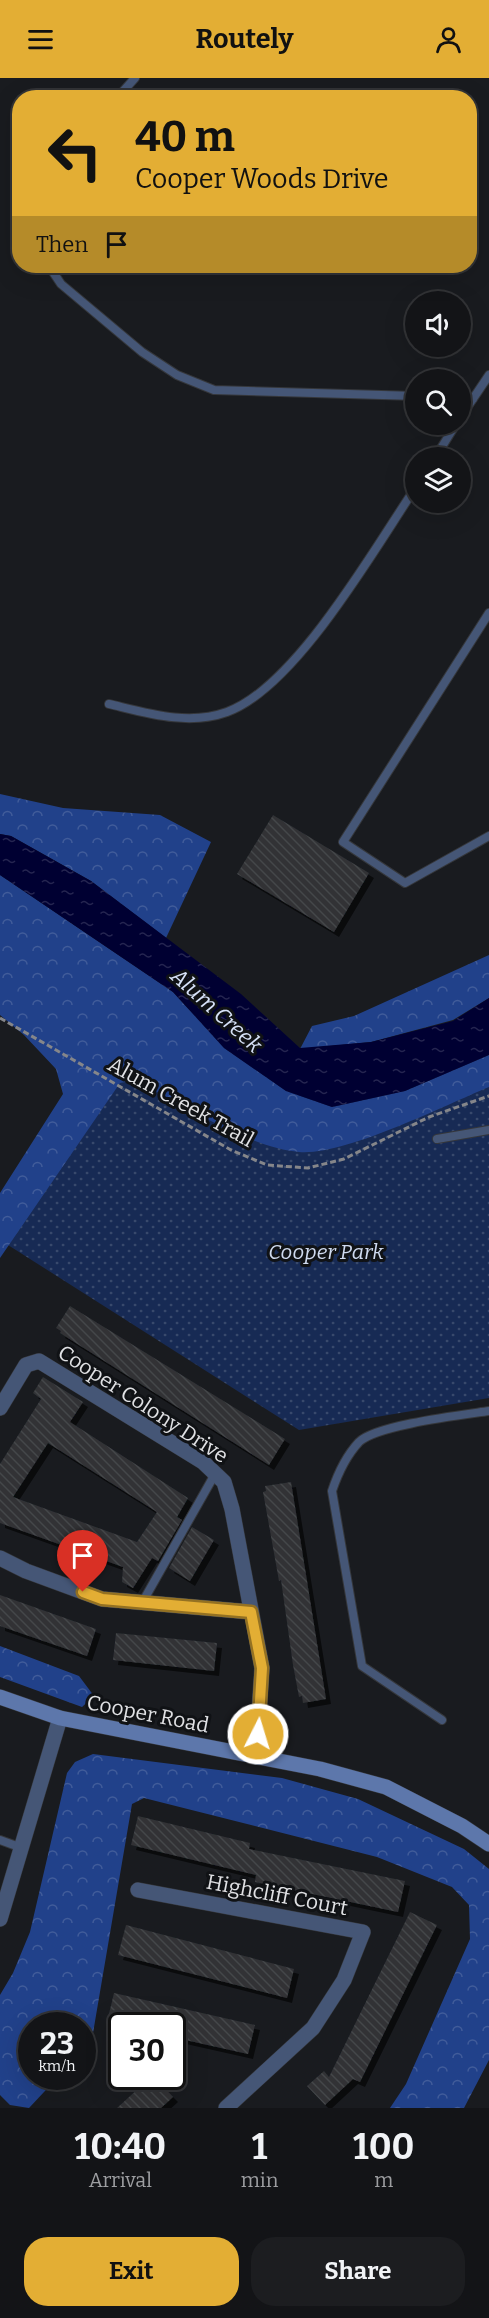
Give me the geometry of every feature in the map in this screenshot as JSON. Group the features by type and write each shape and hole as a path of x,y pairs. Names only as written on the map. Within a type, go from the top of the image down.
{"street":[{"name":"Cooper Colony Drive","path":"0,1408 26,1365 39,1361 203,1462 224,1482 232,1509 262,1668 256,1757"},
{"path":"0,1558 26,1571 102,1599 251,1612"},
{"name":"Cooper Road","path":"0,1697 60,1718 320,1769 386,1787 462,1826 489,1844"},
{"path":"0,1919 60,1718"},
{"name":"Highcliff Court","path":"138,1890 363,1932 344,1980 313,2028 226,2108"}],"lane":[{"path":"124,90 135,78"},
{"path":"55,273 68,290 142,352 177,375 214,390 405,396"},
{"path":"471,402 489,375"},
{"path":"110,704 156,715 192,719 226,712 254,699 280,676 313,638 405,503"},
{"path":"489,613 343,842 405,883 489,836"},
{"path":"437,1139 489,1130"},
{"path":"442,1720 362,1666 332,1491 340,1469 360,1440 401,1425 489,1411"},
{"path":"142,1603 215,1474"},
{"path":"0,1840 23,1848"}],"path":[{"name":"Alum Creek Trail","path":"0,1018 231,1150 267,1165 308,1168 344,1159 429,1117 489,1096"}],"green space":[{"path":"0,794 63,808 160,815 211,842 166,938 91,881 11,836 0,834"},
{"path":"0,875 173,992 224,1048 286,1091 332,1107 405,1091 489,1055 489,1087 367,1138 318,1151 299,1152 279,1149 237,1134 135,1080 120,1083 0,1258 0,1193 63,1094 56,1069 24,1035 0,1015"},
{"path":"489,955 489,998 453,1020 371,1042 300,1049 312,1026 354,1016"},
{"name":"Cooper Park","path":"134,981 335,1088 489,1023 489,1398 299,1430 8,1245"},
{"path":"0,1646 79,1676 94,1696 82,1707 0,1677"},
{"path":"93,1754 282,1778 358,1799 464,1849 489,1869 489,2060 464,2108 390,2108 406,2084 470,1939 469,1905 452,1887 377,1857 144,1798 132,1804 96,2015 96,2012 18,2012 18,2090 46,2090 29,2108 10,2105 0,2095 0,1995 13,1973 30,1932 67,1773 75,1762"}],"water":[{"name":"Alum Creek","path":"0,834 11,836 91,881 241,994 300,1048 371,1042 453,1021 489,998 489,1055 405,1091 332,1107 286,1091 224,1048 173,992 0,875"}],"building":[{"path":"273,815 369,873 334,932 237,874"},
{"path":"70,1306 285,1439 269,1465 60,1333 61,1331 56,1328"},
{"path":"43,1377 83,1402 70,1422 188,1498 177,1517 182,1520 158,1561 152,1558 133,1588 122,1582 123,1567 0,1523 0,1464 41,1399 33,1393","holes":["48,1443 157,1512 137,1542 13,1497"]},
{"path":"291,1482 326,1699 303,1703 302,1696 299,1697 281,1580 279,1581 263,1492 266,1491 265,1486"},
{"path":"192,1527 214,1540 190,1581 169,1568"},
{"path":"0,1595 96,1629 87,1656 0,1626"},
{"path":"116,1633 217,1643 214,1671 113,1660"},
{"path":"138,1816 250,1843 249,1849 405,1881 398,1912 255,1882 256,1875 131,1845"},
{"path":"410,1912 437,1925 360,2082 353,2079 325,2105 307,2086 324,2071 329,2077"},
{"path":"126,1925 294,1969 287,1998 118,1955"},
{"path":"114,1993 255,2025 248,2054 186,2040 186,2012 109,2012"},
{"path":"137,2090 166,2090 173,2097 161,2108 117,2108"}],"route":[{"path":"83,1592 102,1599 251,1612 262,1668 258,1734"}]}
